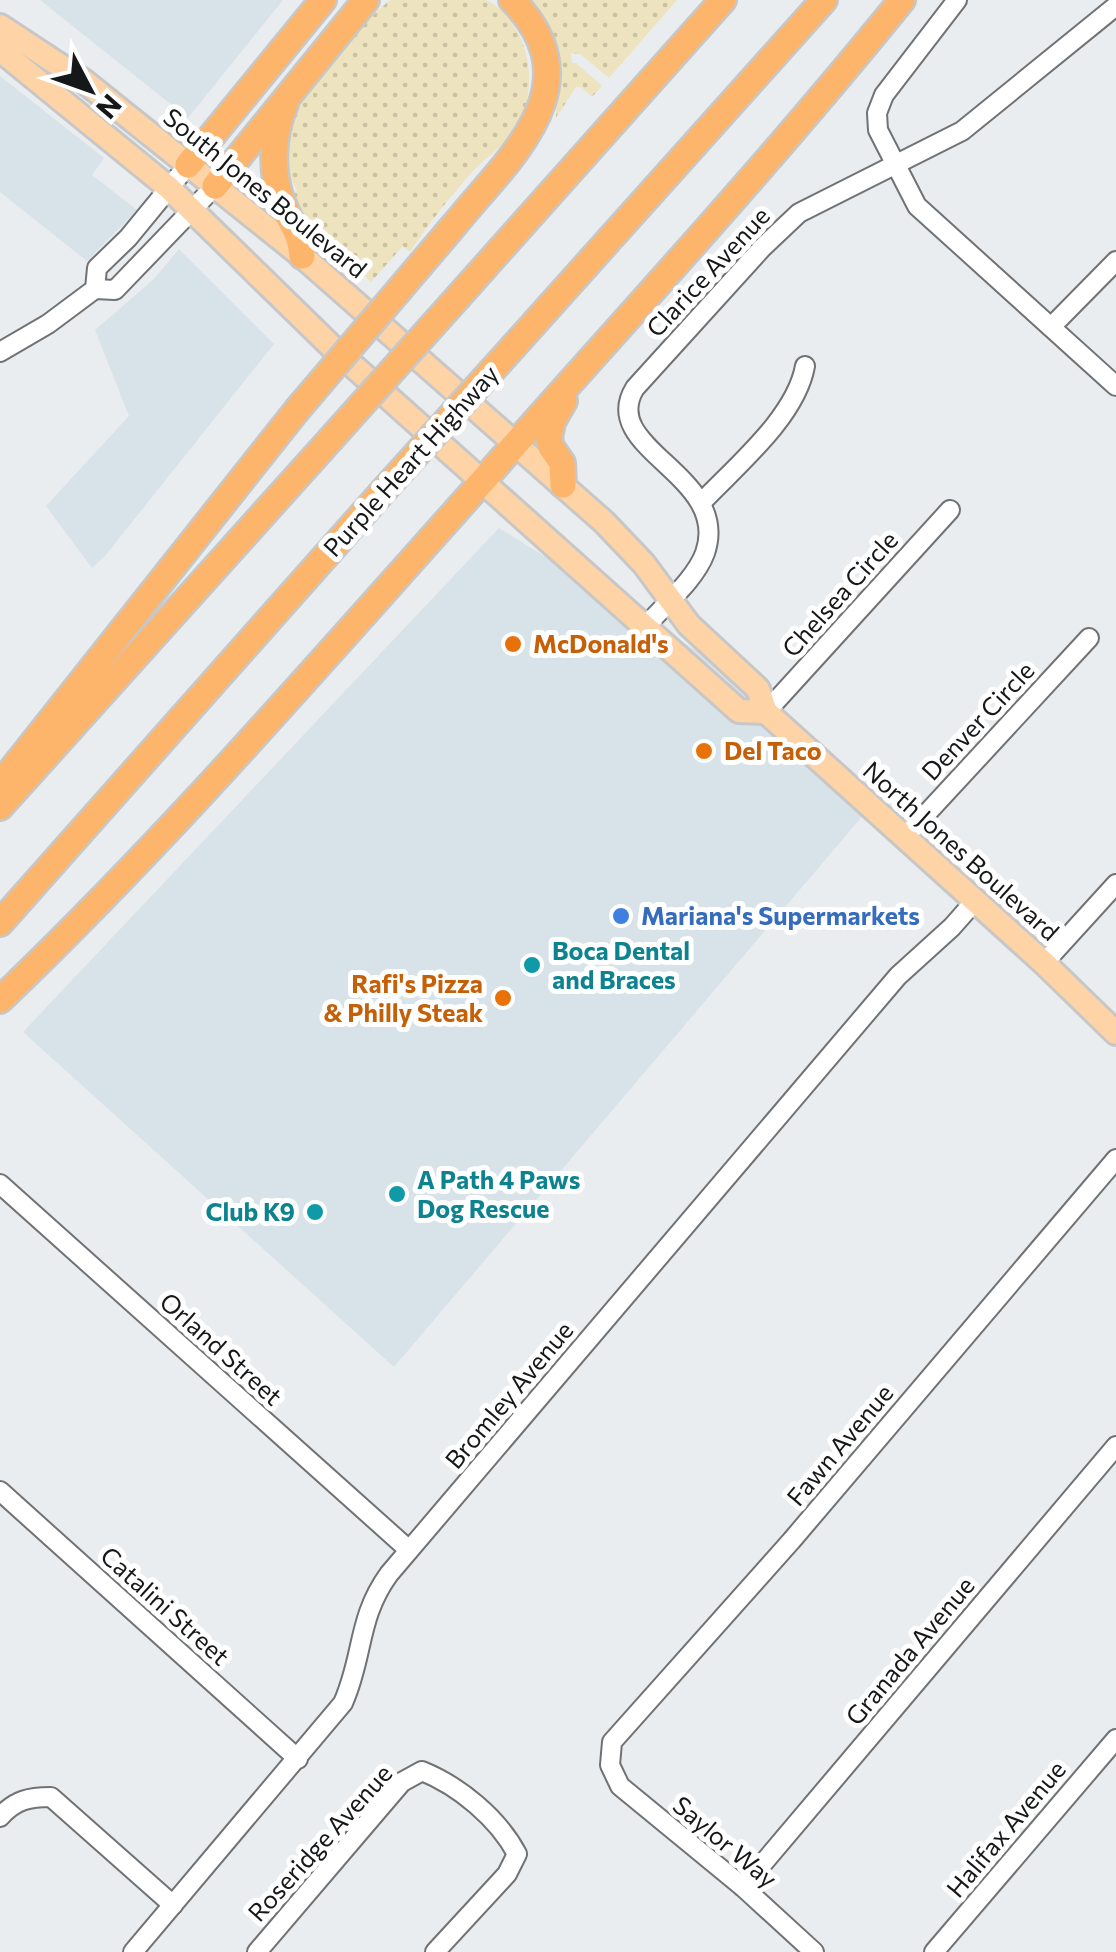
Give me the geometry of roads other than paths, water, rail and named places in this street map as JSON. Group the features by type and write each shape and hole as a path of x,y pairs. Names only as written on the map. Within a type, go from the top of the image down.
{"highway":[{"path":"188,165 323,0"},
{"path":"215,186 366,0"},
{"path":"0,784 296,410 524,144 539,116 546,84 543,56 530,23 512,0"},
{"path":"0,807 723,0"},
{"name":"Purple Heart Highway","path":"0,923 824,0"},
{"path":"0,1000 187,810 781,146 902,0"},
{"path":"290,90 278,124 275,168 283,204 299,232 302,256"},
{"path":"564,486 562,464 550,447 549,438 567,387"}],"main road":[{"name":"South Jones Boulevard","path":"0,26 85,82 302,256 440,376"},
{"path":"0,50 192,210"},
{"name":"North Jones Boulevard","path":"192,210 406,414 739,711 766,712"},
{"name":"North Jones Boulevard","path":"440,376 635,554 694,630 758,689 766,712 1116,1033"}],"street":[{"path":"956,0 884,95 876,113 878,130 917,206 1116,386"},
{"name":"Clarice Avenue","path":"702,503 687,483 633,431 626,410 632,392 787,223 812,204 962,131 1116,6"},
{"path":"94,289 97,268 128,238 188,165"},
{"path":"0,352 48,324 94,289 115,290 215,186"},
{"path":"1051,327 1116,261"},
{"path":"646,626 693,574 706,550 708,528 702,503 789,407 805,366"},
{"name":"Chelsea Circle","path":"766,712 950,510"},
{"name":"Denver Circle","path":"904,838 1089,638"},
{"path":"1044,963 1116,884"},
{"name":"Bromley Avenue","path":"133,1952 343,1702 372,1600 409,1550 898,976 952,928 974,902"},
{"name":"Fawn Avenue","path":"610,1765 612,1742 792,1540 1116,1159"},
{"name":"Orland Street","path":"0,1184 409,1550"},
{"name":"Granada Avenue","path":"742,1887 1116,1446"},
{"name":"Catalini Street","path":"0,1492 298,1759"},
{"name":"Halifax Avenue","path":"934,1952 1116,1739"},
{"name":"Saylor Way","path":"610,1765 620,1786 814,1952"},
{"name":"Roseridge Avenue","path":"257,1952 402,1782 422,1771 447,1781 507,1835 516,1854 506,1874 435,1952"},
{"path":"0,1817 11,1805 30,1797 51,1797 173,1905"}],"place":[{"name":"McDonald's","path":"513,644"},
{"name":"Del Taco","path":"704,751"},
{"name":"Mariana's Supermarkets","path":"621,916"},
{"name":"Boca Dental and Braces","path":"532,965"},
{"name":"Rafi's Pizza & Philly Steak","path":"503,998"},
{"name":"A Path 4 Paws Dog Rescue","path":"397,1194"},
{"name":"Club K9","path":"315,1212"}]}
